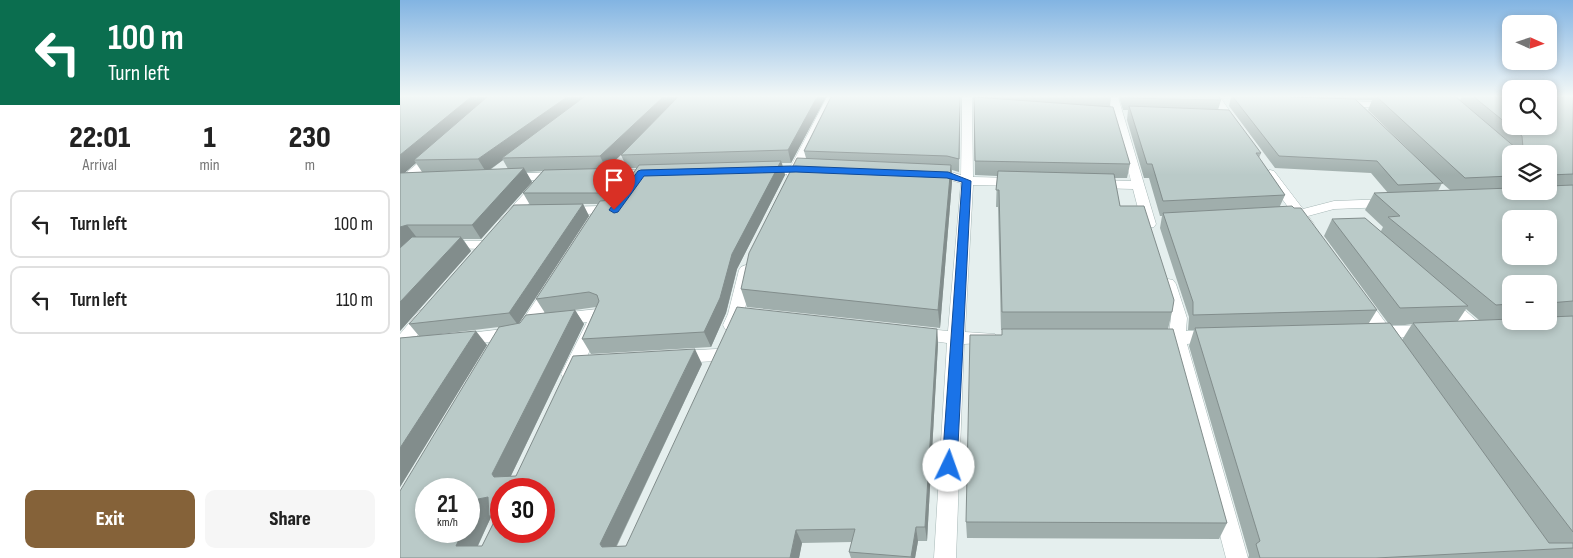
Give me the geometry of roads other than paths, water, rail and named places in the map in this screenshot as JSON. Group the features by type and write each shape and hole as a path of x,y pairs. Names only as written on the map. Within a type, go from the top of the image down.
{"street":[{"path":"783,194 819,123"},
{"path":"944,558 967,181 966,123"},
{"path":"1119,123 1137,185 1153,222 1155,242"},
{"path":"1228,123 1241,135"},
{"path":"403,182 441,148"},
{"path":"1258,159 1316,238"},
{"path":"611,174 625,160"},
{"path":"748,170 824,170"},
{"path":"501,172 546,176 574,176"},
{"path":"630,188 641,173"},
{"path":"592,175 661,173"},
{"path":"919,174 948,175 967,181 1027,182"},
{"path":"474,259 546,176"},
{"path":"403,182 425,179"},
{"path":"1087,184 1137,185"},
{"path":"549,211 614,210 620,202"},
{"path":"1281,216 1300,214 1334,205 1402,202"},
{"path":"1334,205 1348,218"},
{"path":"592,224 602,210"},
{"path":"515,211 532,211"},
{"path":"428,245 486,245"},
{"path":"709,373 736,314 746,270 754,253"},
{"path":"1164,270 1178,318 1177,338 1237,558"},
{"path":"447,342 524,332 561,273"},
{"path":"1350,285 1395,348"},
{"path":"1435,293 1478,331"},
{"path":"400,346 437,302"},
{"path":"736,314 756,316"},
{"path":"530,323 598,316 563,390"},
{"path":"1364,332 1496,330"},
{"path":"898,332 956,338 1004,338"},
{"path":"494,352 504,335"},
{"path":"1138,338 1226,336"},
{"path":"400,346 419,345"},
{"path":"664,357 717,355"},
{"path":"575,363 593,362"}]}
